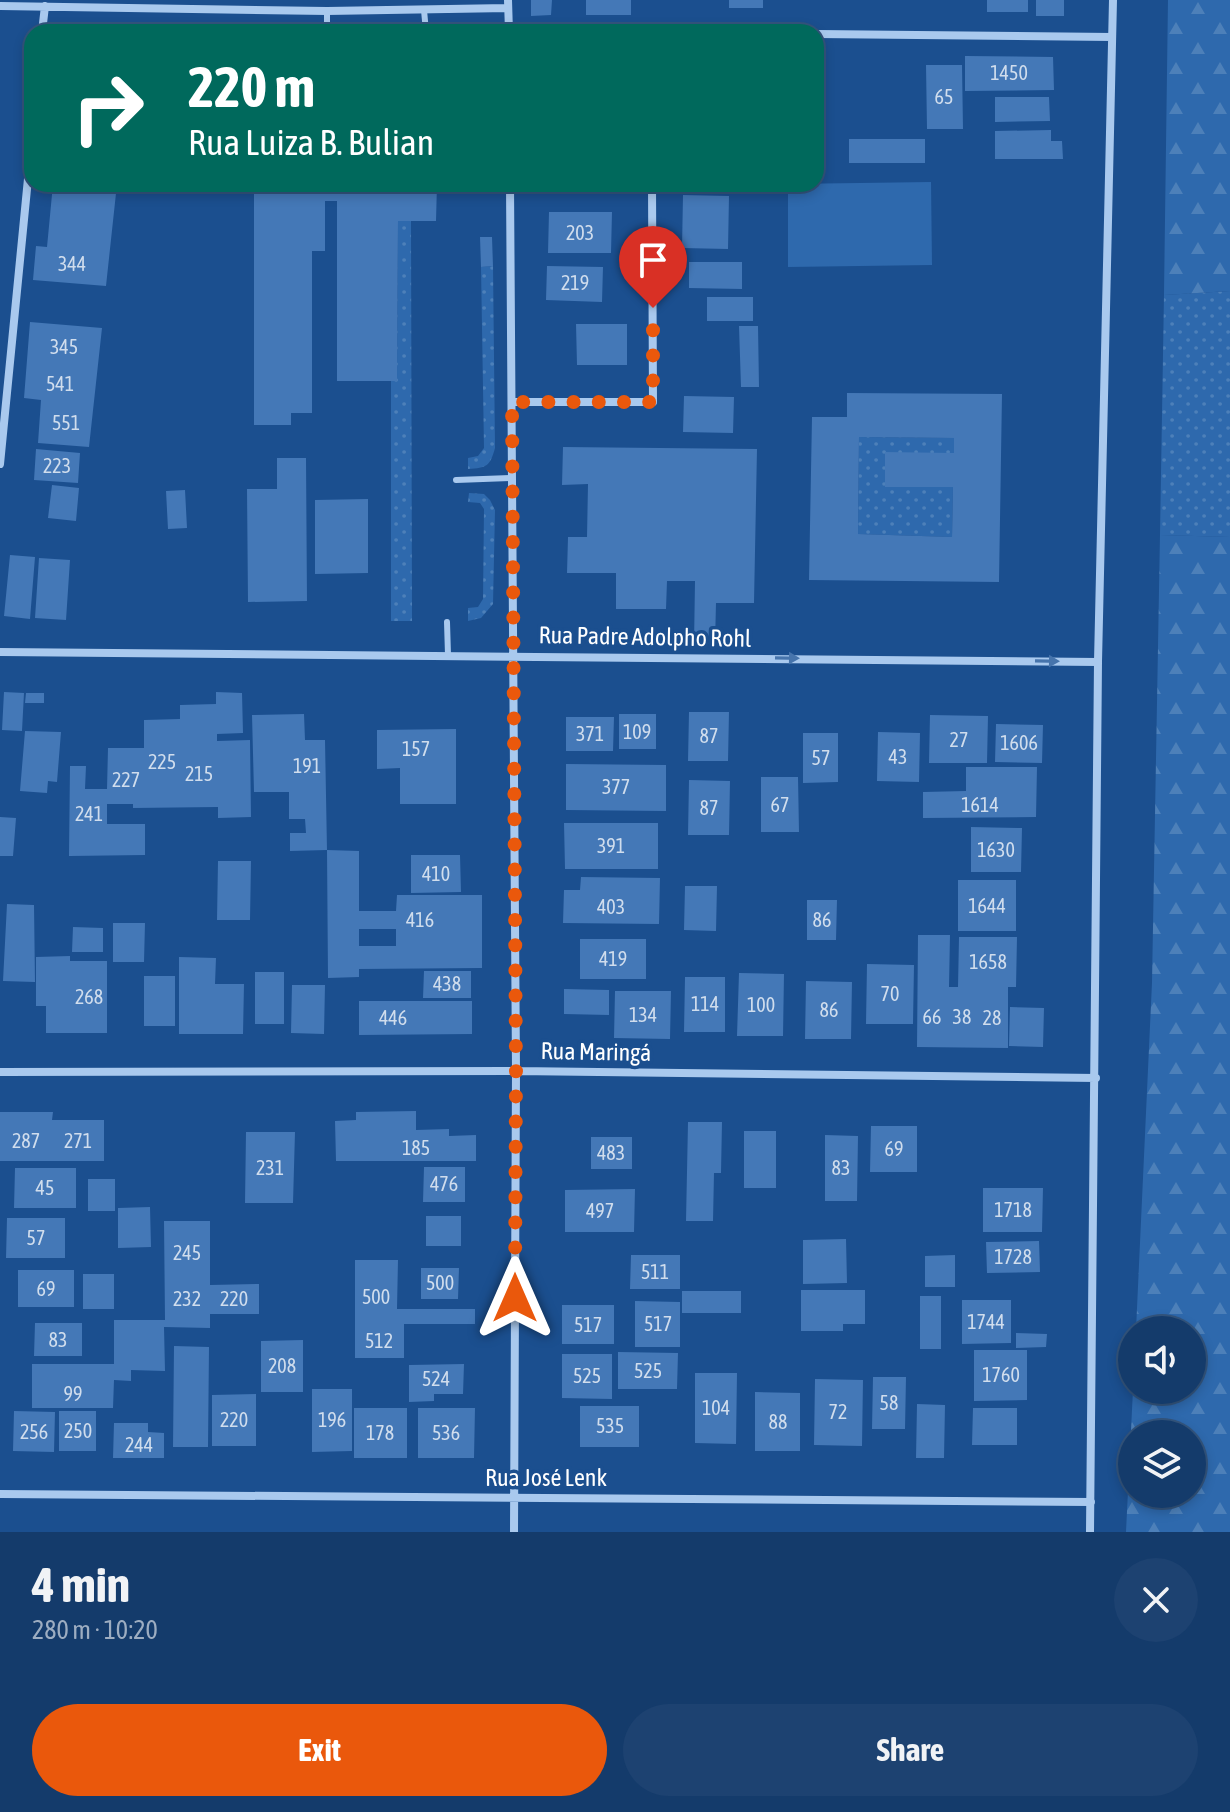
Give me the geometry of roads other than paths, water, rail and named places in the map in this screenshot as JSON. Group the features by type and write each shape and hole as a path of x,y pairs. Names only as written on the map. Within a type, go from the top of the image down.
{"street":[{"path":"1090,1532 1098,662 1113,0"},
{"path":"0,6 100,4 327,11 424,10 508,4 509,24"},
{"path":"43,24 45,6"},
{"path":"824,34 1112,37"},
{"path":"0,464 27,192"},
{"path":"510,192 516,1071 514,1532"},
{"path":"512,402 653,402 652,192"},
{"name":"Rua Padre Adolpho Rohl","path":"0,652 1098,662"},
{"name":"Rua Maringá","path":"0,1072 516,1071 1096,1078"},
{"name":"Rua José Lenk","path":"0,1494 1091,1502"}],"lane":[{"path":"424,10 425,24"},
{"path":"327,11 327,24"},
{"path":"456,480 511,478"},
{"path":"447,622 448,655"}]}
